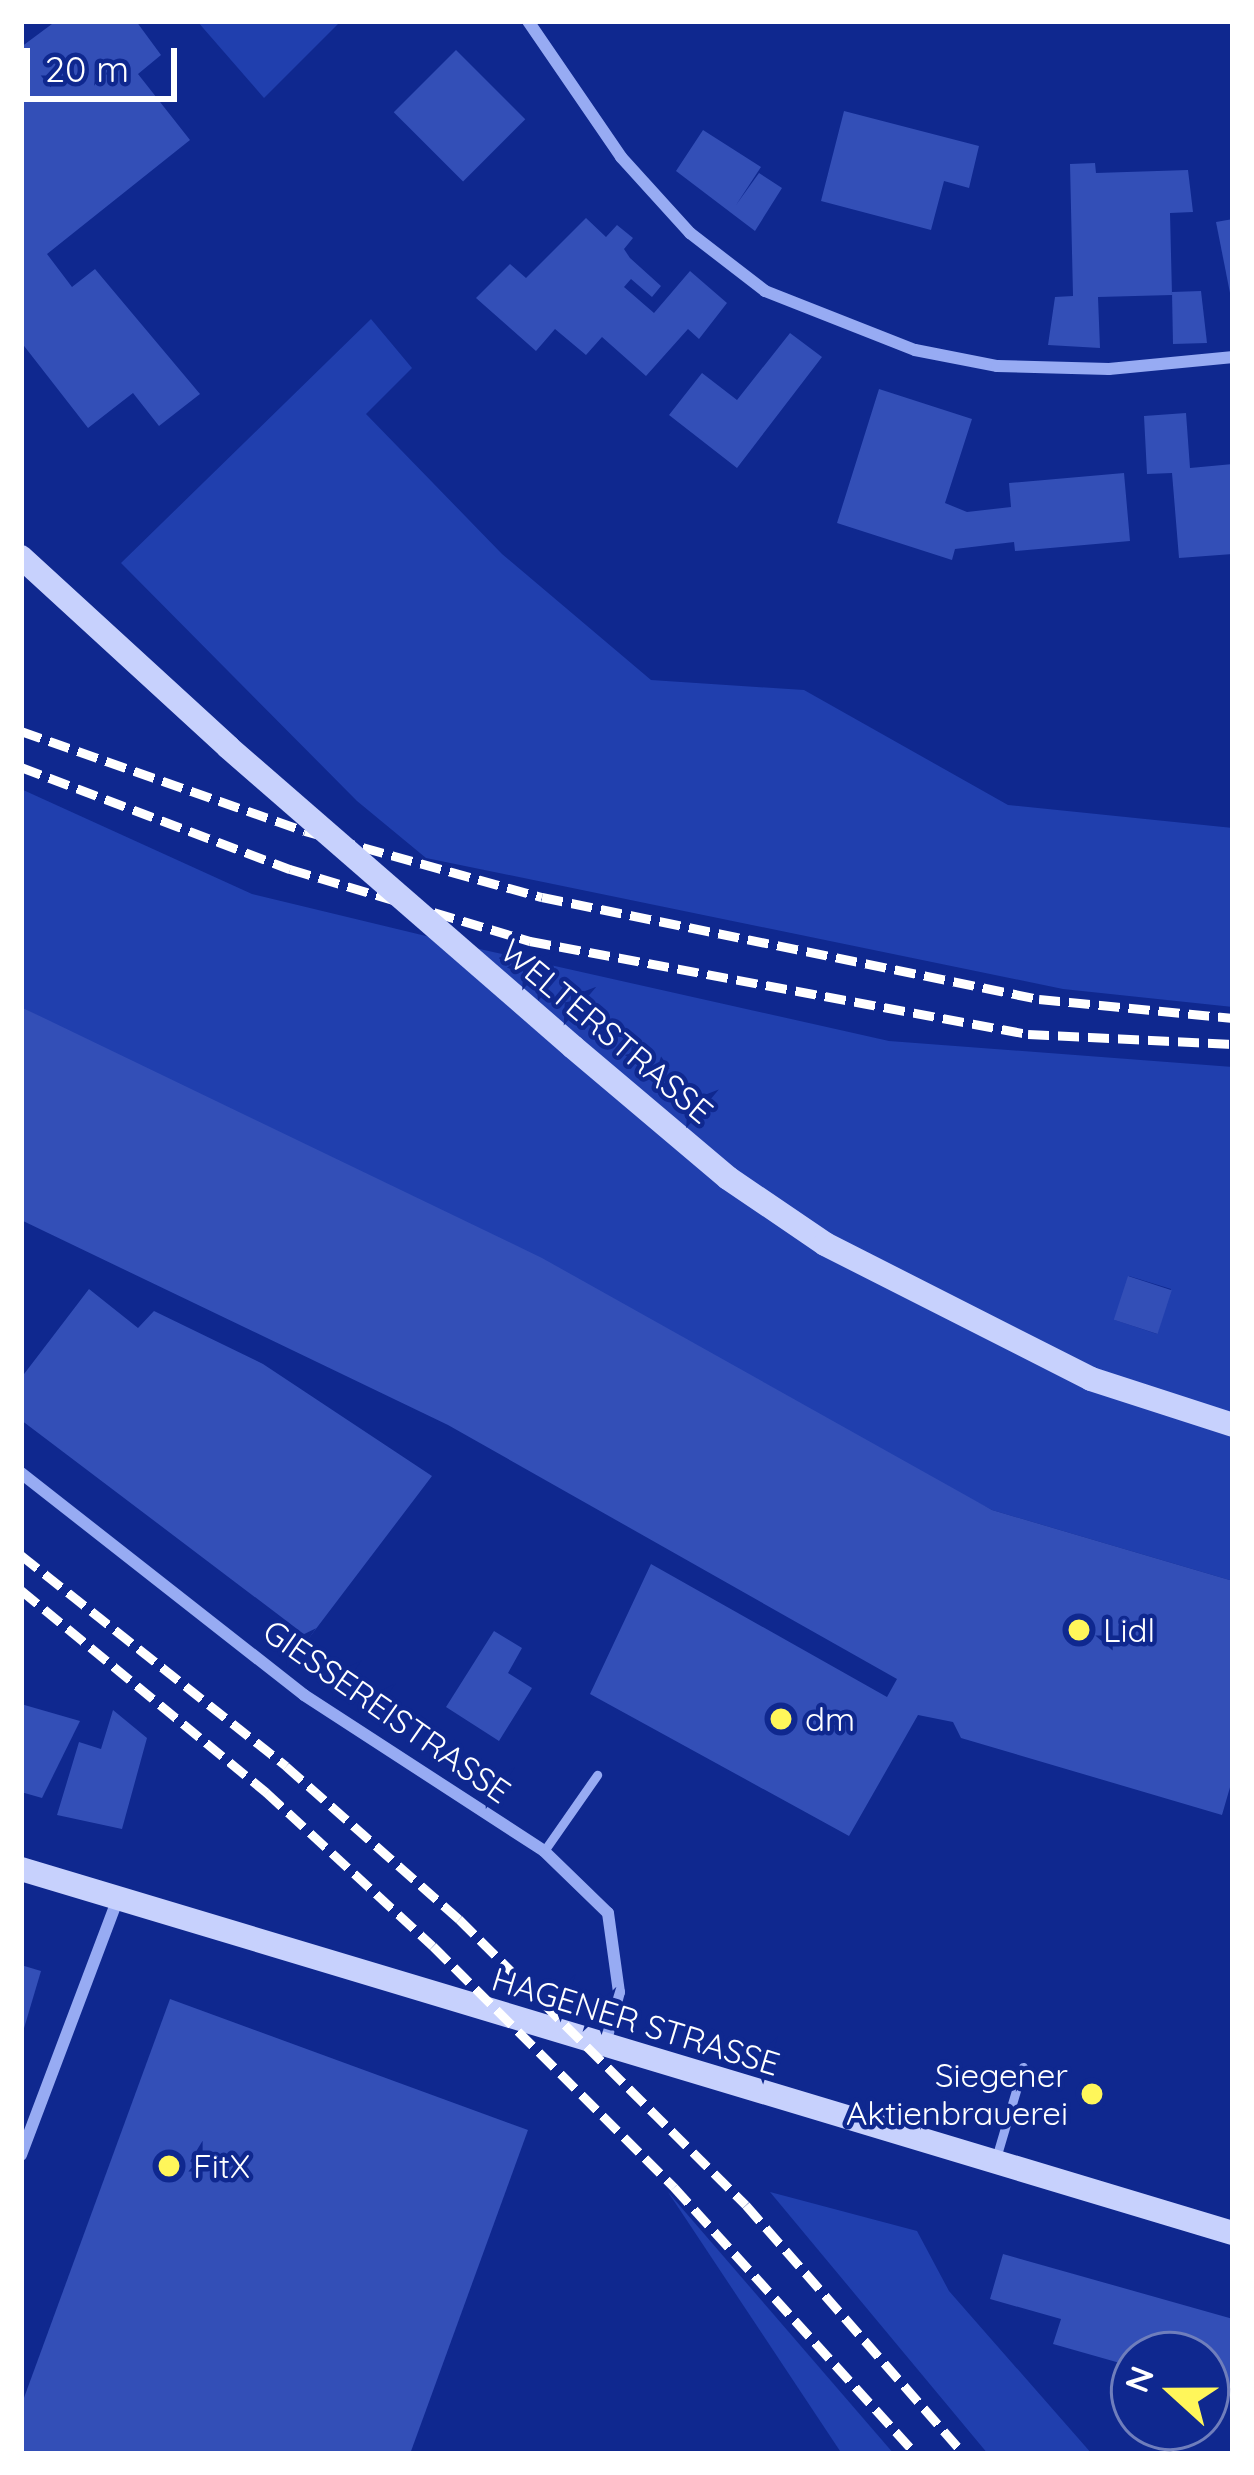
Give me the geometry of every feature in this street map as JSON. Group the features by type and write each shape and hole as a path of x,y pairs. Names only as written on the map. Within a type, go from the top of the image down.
{"street":[{"path":"528,21 621,157 690,233 765,291 915,350 997,366 1109,369 1233,357"},
{"name":"WELTERSTRASSE","path":"21,557 229,747 728,1178 825,1244 1091,1379 1233,1425"},
{"name":"GIESSEREISTRASSE","path":"21,1473 304,1695 544,1851 608,1913 620,1992 603,2049"},
{"name":"HAGENER STRASSE","path":"21,1870 603,2049 1233,2233"},
{"path":"21,2155 118,1898"}],"lane":[{"path":"544,1851 597,1775"},
{"path":"994,2163 1023,2067"}],"shaded area":[{"path":"197,21 341,21 264,98"},
{"path":"371,319 412,368 366,414 502,554 651,680 804,690 1008,805 1233,828 1233,1007 1063,989 426,858 357,801 121,563"},
{"path":"21,789 252,894 484,950 889,1041 1233,1067 1233,1581 992,1510 21,1007","holes":["1129,1276 1171,1289 1157,1334 1115,1320"]},
{"path":"668,2192 894,2454 842,2454"},
{"path":"770,2192 917,2231 949,2291 1092,2454 988,2454"}],"building":[{"path":"56,21 136,21 161,55 138,74 190,140 47,254 72,287 95,269 200,394 159,426 133,393 88,428 21,342 21,47"},
{"path":"456,50 525,119 463,182 394,112"},
{"path":"844,111 979,146 969,188 944,181 931,230 821,201"},
{"path":"703,130 761,167 736,205 759,173 782,188 755,231 676,171"},
{"path":"1095,163 1096,173 1188,170 1193,212 1170,213 1172,295 1098,297 1100,348 1048,345 1055,297 1073,296 1070,164"},
{"path":"586,218 606,237 617,225 633,238 624,249 661,286 652,297 631,279 624,287 654,313 690,271 727,303 699,339 688,329 646,376 602,337 586,355 555,329 536,351 476,298 510,264 526,278"},
{"path":"1233,219 1233,298 1231,298 1216,222"},
{"path":"1201,291 1207,343 1173,344 1172,292"},
{"path":"790,333 822,357 737,468 669,415 702,373 737,400"},
{"path":"879,389 972,419 945,503 967,512 1011,507 1009,483 1124,473 1130,541 1015,551 1014,542 955,549 952,560 837,523"},
{"path":"1186,413 1190,468 1233,464 1233,554 1179,558 1172,473 1147,474 1144,416"},
{"path":"21,1007 542,1258 992,1510 1233,1581 1233,1777 1222,1815 961,1738 953,1722 918,1715 849,1836 590,1694 651,1564 887,1697 897,1679 448,1425 21,1220"},
{"path":"1128,1276 1172,1290 1158,1334 1114,1320"},
{"path":"89,1289 138,1328 154,1311 263,1364 432,1476 309,1638 21,1420 21,1378"},
{"path":"494,1631 522,1648 508,1673 532,1688 499,1741 446,1707"},
{"path":"21,1704 80,1721 42,1798 21,1792"},
{"path":"113,1710 147,1738 122,1829 57,1815 79,1742 101,1749"},
{"path":"21,1965 41,1971 22,2035 21,2035"},
{"path":"170,1999 528,2130 410,2454 21,2454 21,2406"},
{"path":"1003,2254 1233,2319 1233,2396 1230,2331 1110,2331 1110,2360 1053,2344 1061,2319 990,2299"}],"railway":[{"path":"21,731 305,831 542,897 1039,999 1233,1018"},
{"path":"21,767 290,869 530,941 1028,1034 1233,1044"},
{"path":"21,1555 286,1766 459,1919 746,2205 964,2454"},
{"path":"21,1590 266,1792 433,1946 674,2187 916,2454"}],"place":[{"name":"Lidl","path":"1079,1630"},
{"name":"dm","path":"781,1719"},
{"name":"Siegener Aktienbrauerei","path":"1092,2094"},
{"name":"FitX","path":"169,2166"}]}
